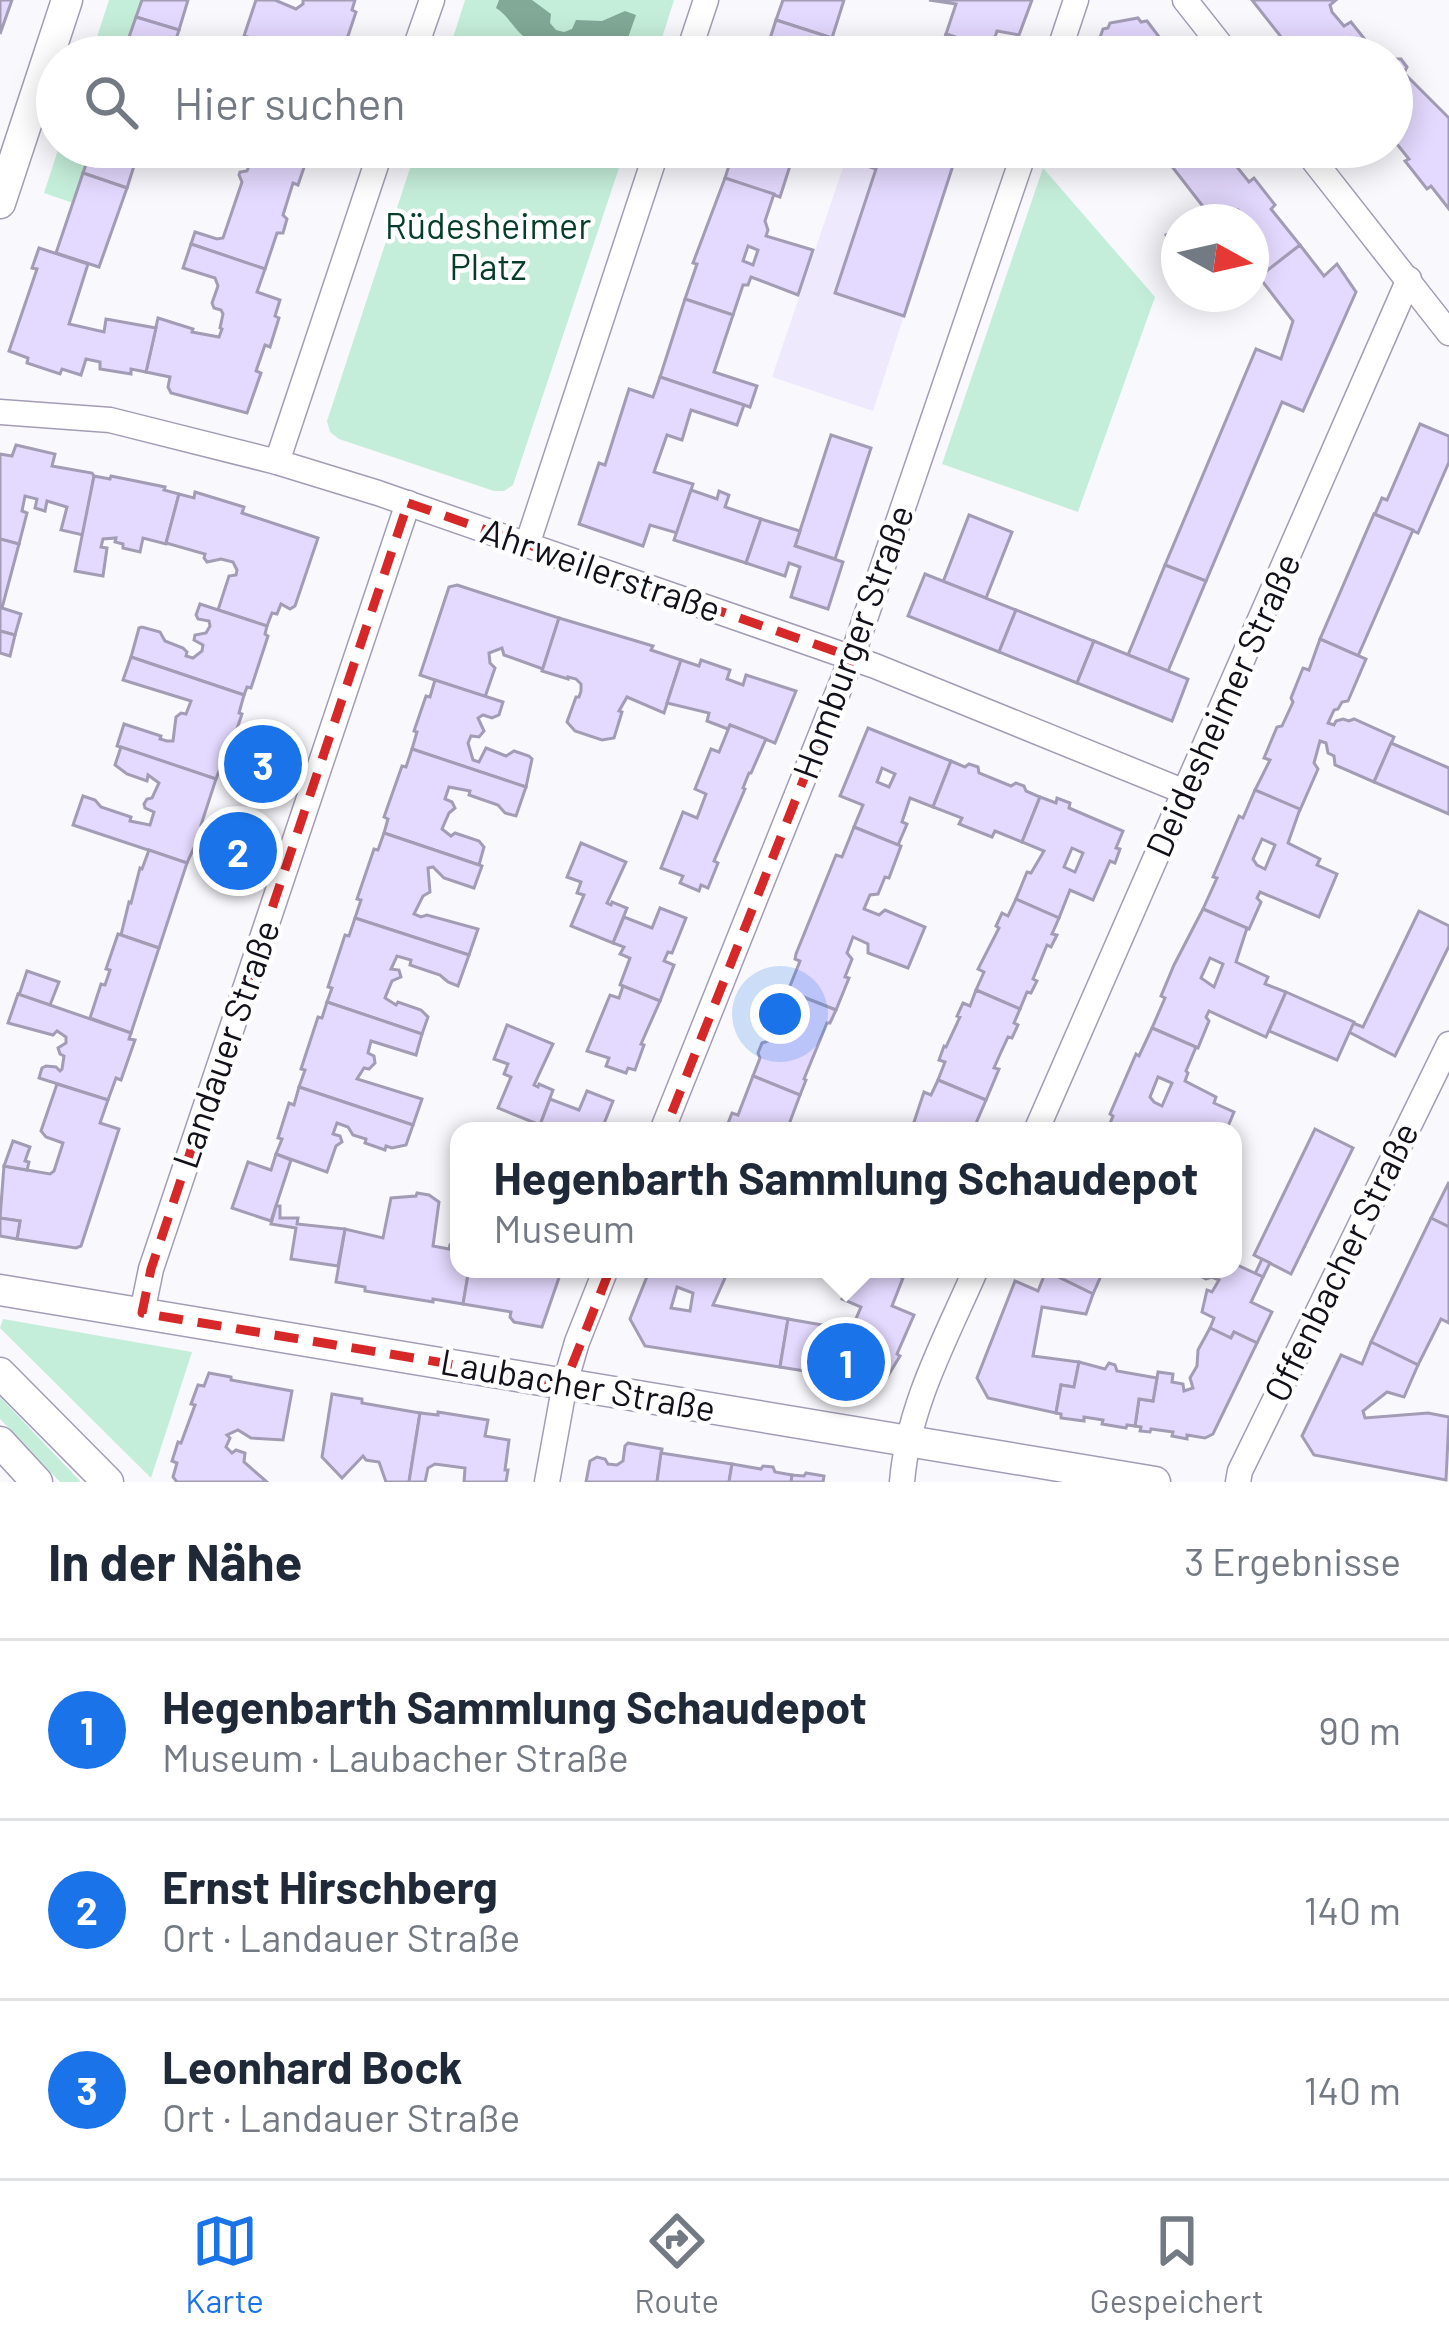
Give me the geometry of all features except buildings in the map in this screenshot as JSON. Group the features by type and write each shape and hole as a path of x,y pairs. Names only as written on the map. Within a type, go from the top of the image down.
{"street":[{"path":"55,36 67,0"},
{"path":"419,36 432,0"},
{"path":"694,36 706,0"},
{"path":"1064,36 1076,0"},
{"path":"1185,0 1214,36"},
{"path":"0,203 36,94"},
{"path":"277,462 375,168"},
{"path":"527,545 651,168"},
{"name":"Homburger Straße","path":"666,1122 852,657 1019,168"},
{"path":"1320,168 1449,333"},
{"name":"Deidesheimer Straße","path":"1040,1122 1409,279"},
{"name":"Ahrweilerstraße","path":"0,412 110,420 277,462 408,503 852,657 1185,792"},
{"name":"Landauer Straße","path":"142,1313 151,1268 408,503"},
{"name":"Offenbacher Straße","path":"1238,1482 1449,1044"},
{"path":"547,1482 565,1383 603,1278"},
{"path":"902,1482 906,1440 918,1401 972,1278"},
{"name":"Laubacher Straße","path":"0,1290 1155,1482"},
{"path":"0,1373 109,1482"},
{"path":"0,1442 38,1482"}],"highlighted area":[{"path":"408,503 852,657 565,1383 142,1313 151,1269"}],"shaded area":[{"path":"499,0 532,0 551,14 550,23 556,30 564,32 576,20 602,21 625,11 636,15 629,36 524,36 496,8"},
{"path":"843,168 952,168 873,411 772,377"}],"green space":[{"path":"109,0 142,0 130,36 97,36"},
{"path":"465,0 674,0 663,36 454,36"},
{"path":"52,168 85,168 73,203 44,193"},
{"name":"Rüdesheimer Platz","path":"410,168 619,168 513,485 494,491 339,439 330,432 327,421"},
{"path":"1043,168 1155,297 1078,512 942,464"},
{"path":"3,1319 192,1352 151,1478 0,1328"},
{"path":"0,1397 80,1482 60,1482 0,1419"}],"place":[{"name":"Leonhard Bock","path":"263,764"},
{"name":"Ernst Hirschberg","path":"238,851"},
{"name":"Hegenbarth Sammlung Schaudepot","path":"846,1362"}]}
